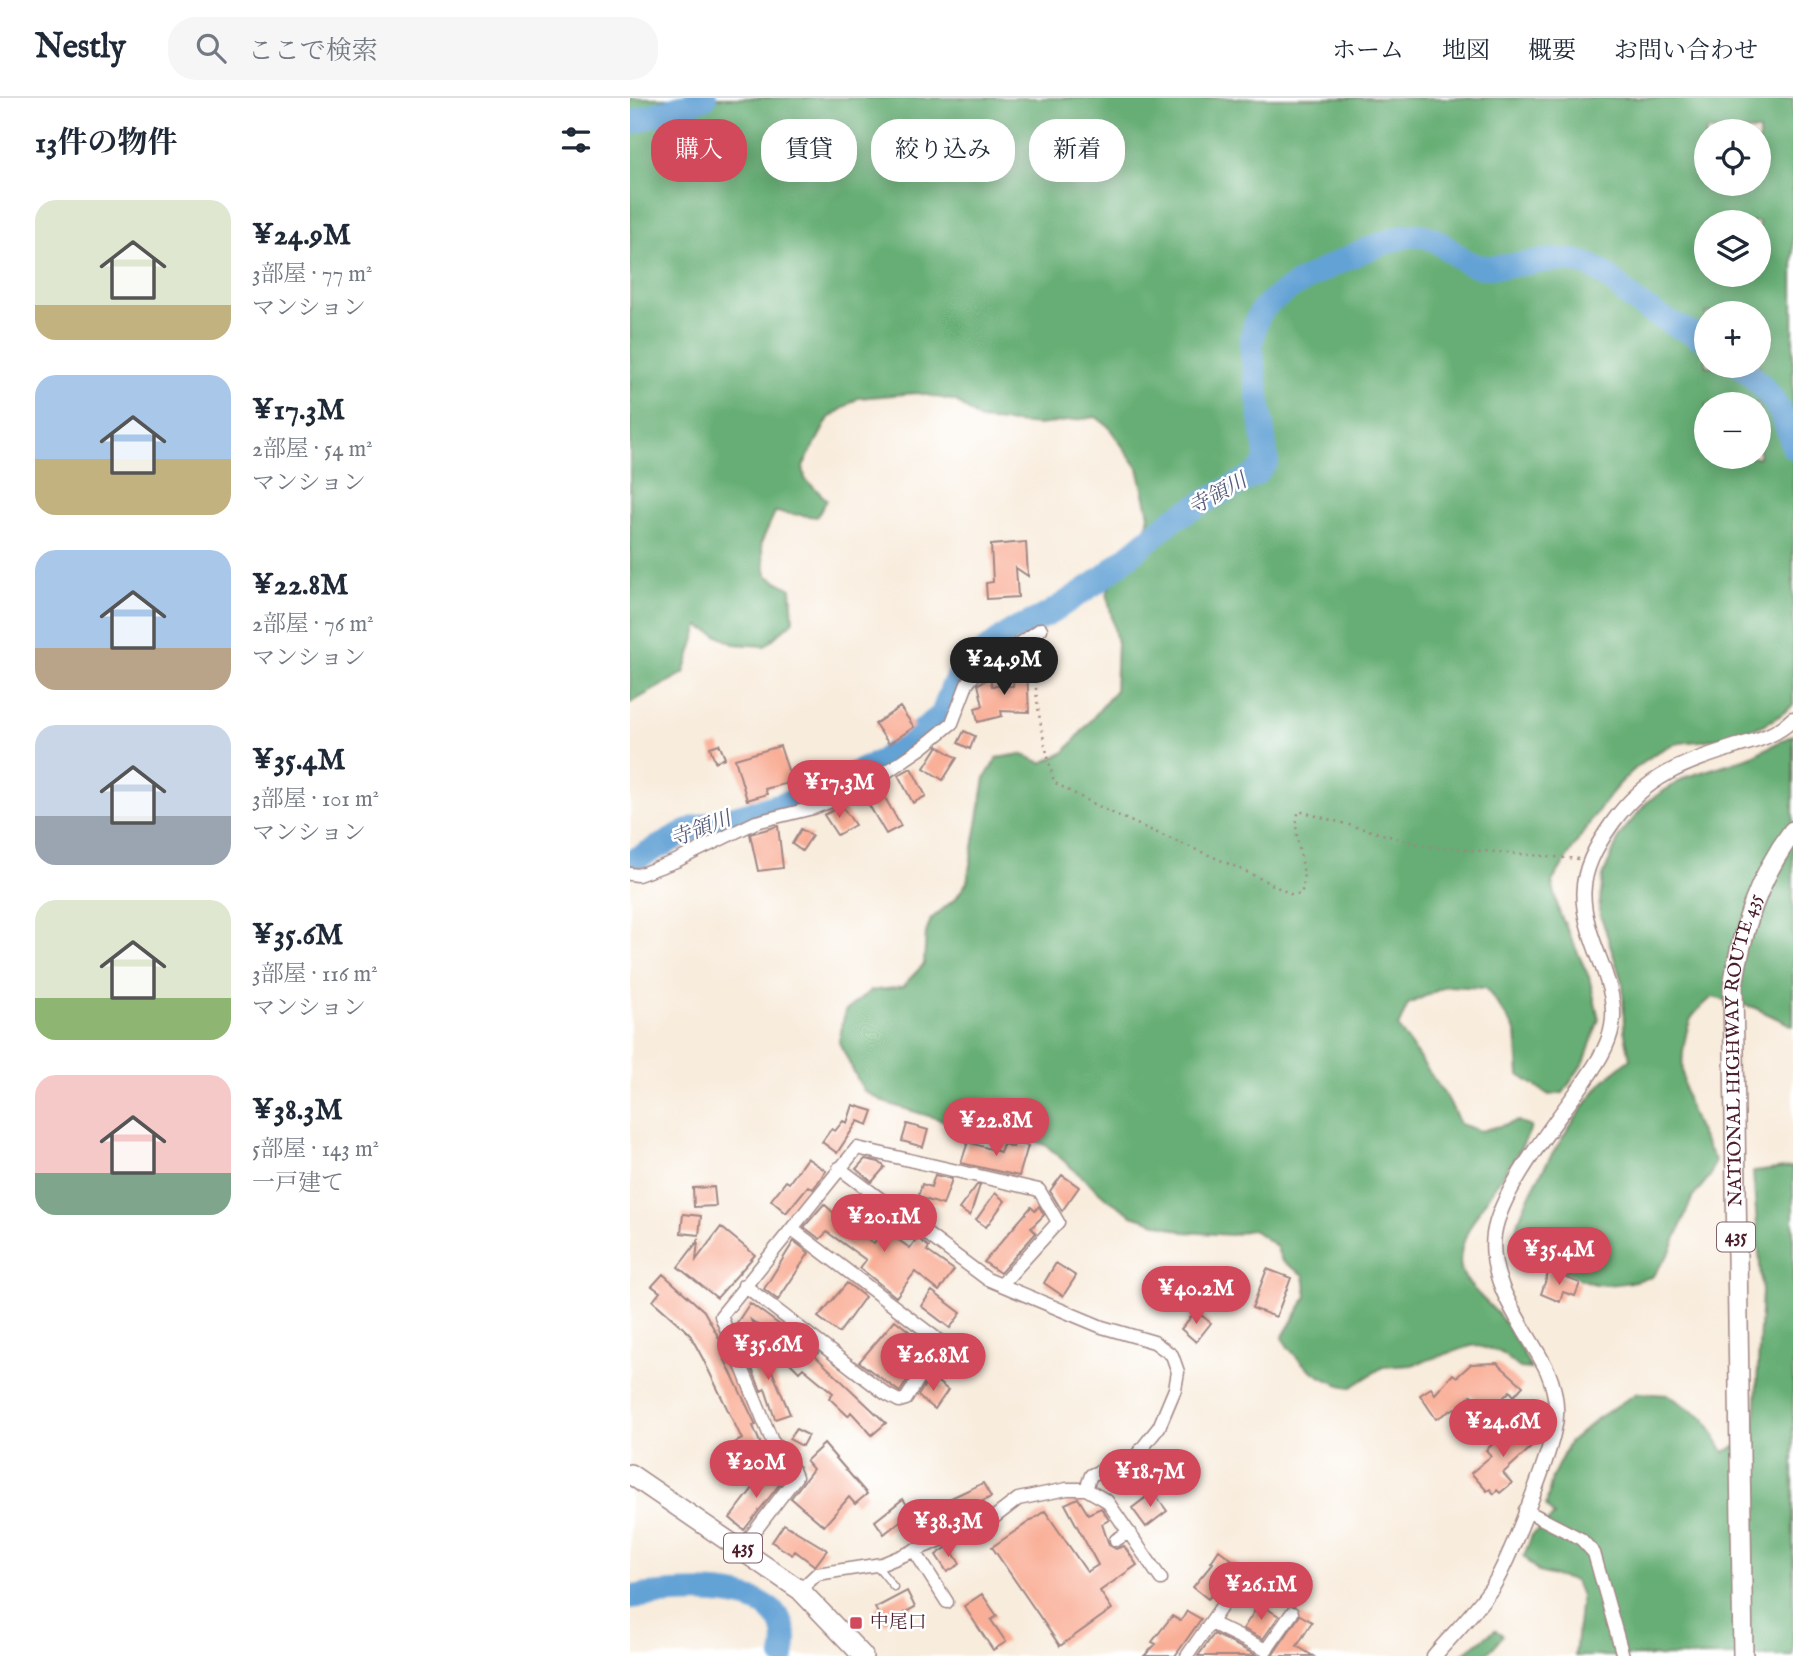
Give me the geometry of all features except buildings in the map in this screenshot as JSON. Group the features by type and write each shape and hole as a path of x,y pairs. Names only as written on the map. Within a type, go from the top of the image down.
{"highway":[{"name":"NATIONAL HIGHWAY ROUTE 435","path":"1743,1656 1733,986 1742,939 1760,886 1777,852 1793,831"},
{"name":"435","path":"630,1474 800,1590 863,1656"}],"street":[{"path":"632,875 676,861 756,822 813,808 860,790 923,747 952,723 967,684 975,674 1038,631"},
{"path":"1434,1656 1481,1603 1495,1582 1552,1440 1557,1417 1547,1370 1501,1284 1494,1261 1494,1234 1514,1184 1588,1077 1606,1047 1612,1028 1614,1010 1609,985 1582,904 1582,885 1591,860 1612,824 1632,798 1660,774 1770,736 1793,719"},
{"path":"742,1548 796,1477 772,1441 720,1315 857,1148 1039,1190 1058,1222 1002,1284"},
{"path":"839,1168 988,1279 1102,1327 1154,1342 1172,1354 1178,1372 1175,1389 1159,1427 1136,1456 1091,1475 1086,1489"},
{"path":"744,1285 886,1394 899,1401 906,1399 941,1342 792,1229"},
{"path":"800,1590 817,1574 876,1564 992,1518 1018,1499 1067,1489 1086,1489 1107,1501 1161,1579"},
{"path":"1525,1510 1581,1539 1594,1553 1623,1656"},
{"path":"1116,1540 1129,1532"},
{"path":"914,1550 947,1602"},
{"path":"1190,1655 1247,1570"},
{"path":"1212,1623 1266,1650 1292,1613"}],"lane":[{"path":"876,1564 894,1587"}],"path":[{"path":"1038,631 1034,666 1038,716 1054,782 1103,811 1164,834 1290,894 1301,894 1306,880 1295,823 1299,811 1424,846 1591,860"}],"green space":[{"path":"630,98 1793,98 1793,705 1772,720 1750,730 1714,739 1680,743 1650,757 1616,788 1588,825 1552,882 1559,912 1589,977 1599,1019 1585,1060 1563,1093 1549,1095 1519,1075 1516,1031 1486,988 1447,986 1408,1004 1398,1027 1449,1101 1460,1124 1481,1131 1518,1121 1531,1127 1524,1143 1472,1224 1463,1244 1460,1262 1465,1278 1501,1318 1531,1369 1520,1368 1500,1352 1474,1345 1412,1365 1383,1367 1350,1388 1329,1380 1303,1364 1282,1338 1307,1296 1304,1275 1282,1261 1276,1246 1252,1229 1232,1235 1184,1232 1132,1215 1105,1197 1047,1146 1007,1128 942,1120 886,1103 863,1090 839,1042 845,1011 870,991 902,987 924,964 926,933 931,919 956,898 967,882 985,778 997,758 1021,754 1042,763 1065,752 1115,691 1117,643 1107,593 1115,575 1143,549 1149,515 1138,468 1108,426 1096,417 1039,425 980,420 956,401 917,393 858,398 829,418 803,466 805,479 827,500 817,517 775,512 761,543 766,575 791,589 793,621 765,646 734,644 699,626 684,673 630,703"},
{"path":"1793,735 1793,1026 1753,1007 1712,997 1690,1021 1683,1058 1686,1093 1697,1127 1715,1160 1710,1176 1692,1198 1670,1252 1652,1277 1606,1285 1592,1283 1552,1268 1523,1271 1514,1251 1515,1235 1532,1190 1561,1140 1590,1098 1604,1081 1630,1059 1624,1029 1623,985 1599,910 1603,876 1620,835 1648,801 1686,777 1750,757"},
{"path":"1793,1167 1793,1656 1575,1656 1581,1596 1575,1581 1538,1572 1524,1556 1532,1535 1554,1516 1546,1506 1552,1477 1569,1443 1598,1418 1637,1393 1668,1395 1705,1419 1724,1452 1754,1439 1762,1292 1753,1172"},
{"path":"1495,1630 1503,1635 1490,1651 1481,1655 1460,1656"}],"waterway":[{"path":"630,123 705,98"},
{"name":"寺領川","path":"630,862 694,828 800,799 883,760 942,715 953,685 966,665 1012,631 1047,615 1097,582 1175,518 1256,474 1267,461 1251,345 1258,318 1262,310 1290,288 1337,263 1385,243 1419,235 1436,241 1467,262 1485,267 1573,261 1600,271 1644,308 1694,334"},
{"name":"寺領川","path":"1754,378 1780,412 1793,447"},
{"path":"630,1597 703,1592 755,1601 773,1612 784,1630 783,1656"}],"place":[{"name":"中尾口","path":"856,1623"}]}
